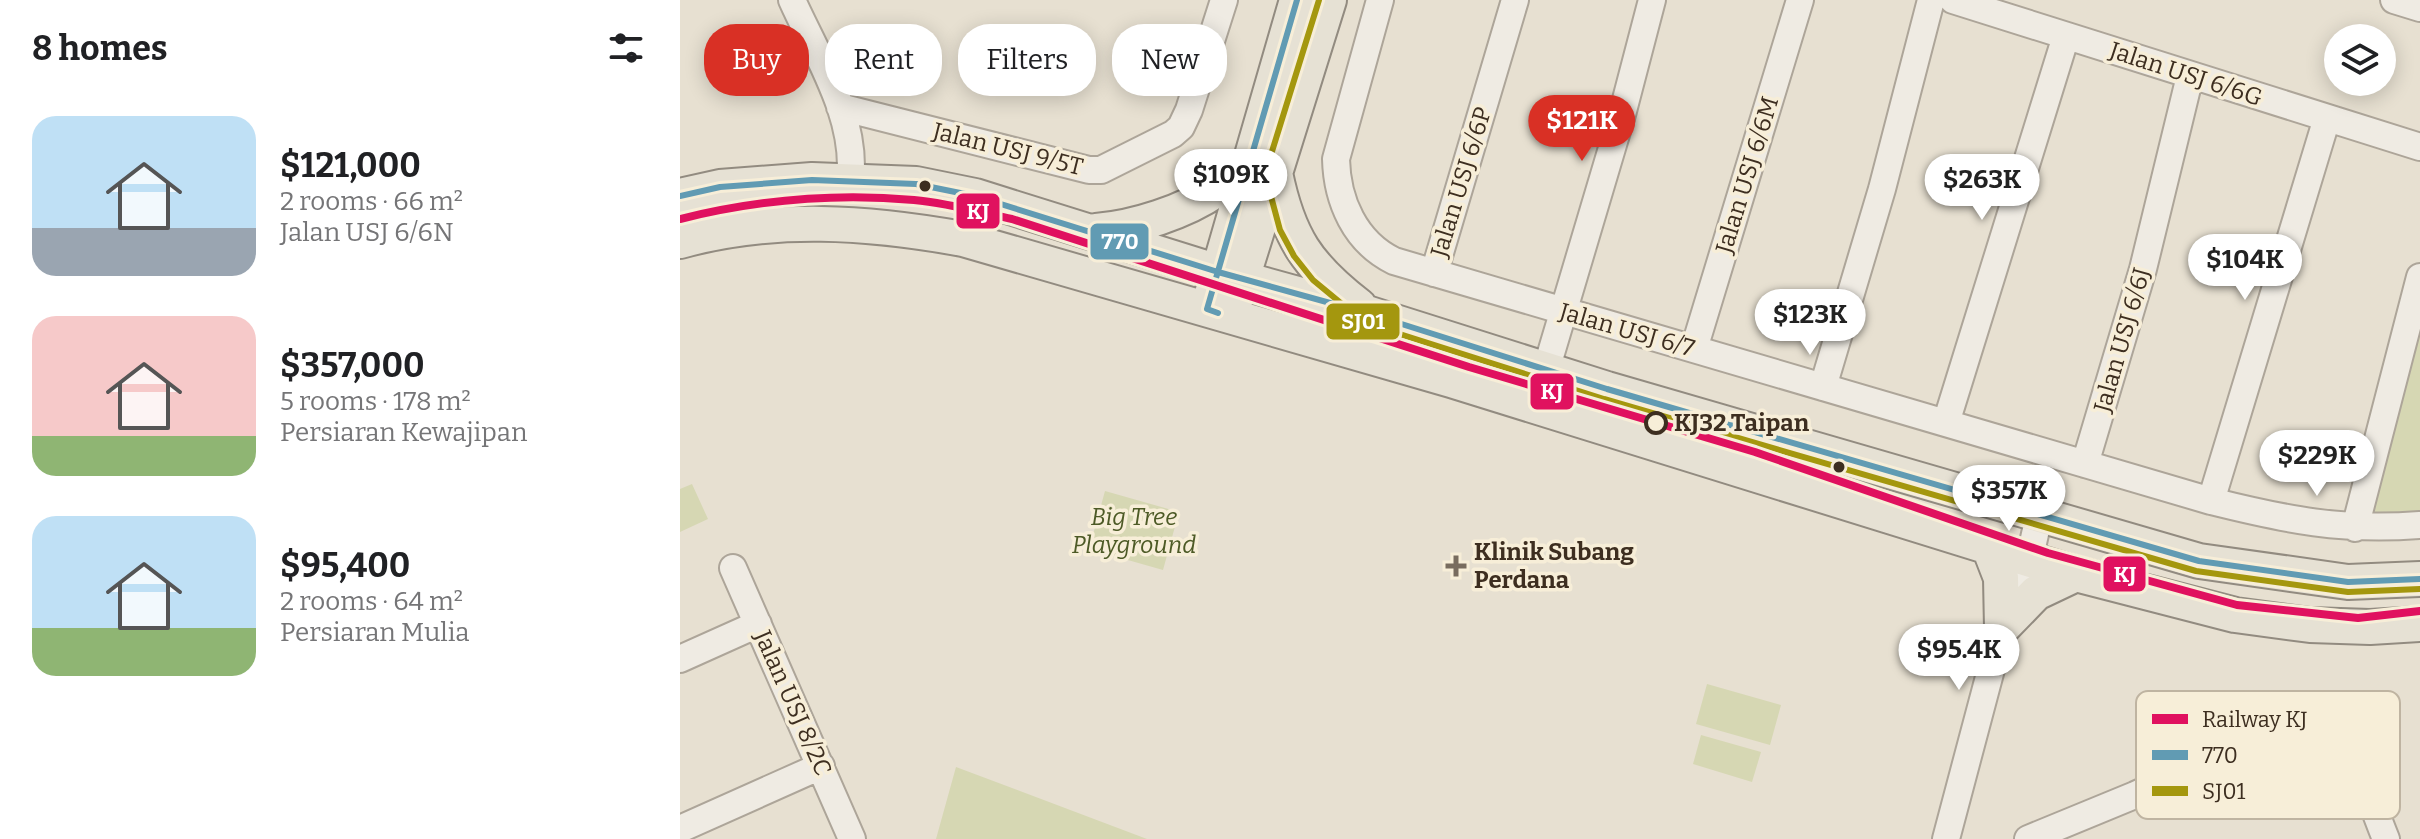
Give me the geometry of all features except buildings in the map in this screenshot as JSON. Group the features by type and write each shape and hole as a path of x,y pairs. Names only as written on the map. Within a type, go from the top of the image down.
{"main road":[{"path":"1297,0 1263,167 1302,250 1320,273 1370,314"},
{"path":"1219,313 1263,167 1329,0"},
{"path":"1088,231 1131,226 1187,206 1263,167"},
{"path":"680,196 762,182 916,184 975,196 1230,276 1370,314 1546,370 2199,561 2348,582 2420,579"},
{"path":"680,241 759,225 806,222 905,229 963,239 1487,391 2076,574 2235,615 2310,625 2370,627 2420,624"},
{"path":"1989,547 2001,578 2002,628"},
{"path":"2002,628 2036,593 2076,574"}],"street":[{"path":"792,0 840,107 851,154 850,182"},
{"name":"Jalan USJ 6/7","path":"1380,0 1340,140 1337,178 1351,220 1377,253 1434,273 2211,501 2285,520 2355,528 2420,525"},
{"name":"Jalan USJ 6/6P","path":"1434,273 1515,0"},
{"path":"1546,370 1623,111 1652,0"},
{"name":"Jalan USJ 6/6M","path":"1694,349 1800,0"},
{"path":"1823,387 1882,189 1931,0"},
{"name":"Jalan USJ 6/6G","path":"1953,0 2420,147"},
{"path":"2394,0 2420,8"},
{"name":"Jalan USJ 9/5T","path":"840,107 1089,170 1101,170 1181,127 1189,110 1220,1"},
{"path":"1946,423 2066,36"},
{"name":"Jalan USJ 6/6J","path":"2085,464 2143,269 2190,76"},
{"path":"2211,501 2327,118"},
{"path":"2355,528 2420,277"},
{"path":"1949,838 2002,628 2029,561 2039,516"},
{"name":"Jalan USJ 8/2C","path":"733,568 852,839"},
{"path":"680,659 758,624"},
{"path":"680,829 821,766"},
{"path":"2028,839 2136,795"},
{"path":"2377,819 2386,839"}],"green space":[{"path":"2420,317 2420,511 2370,516"},
{"path":"692,484 708,519 680,532 680,489"},
{"name":"Big Tree Playground","path":"1105,491 1179,512 1163,570 1089,549"},
{"path":"1707,684 1781,705 1770,745 1696,724"},
{"path":"1701,735 1761,752 1752,782 1693,764"},
{"path":"956,767 1147,839 936,839"}],"rail line":[{"name":"KJ","path":"680,219 767,203 855,197 939,203 1012,219 1469,367 1755,452 2048,553 2237,605 2358,618 2420,611"}],"transit line":[{"name":"770","path":"1218,313 1207,309 1297,0"},
{"name":"SJ01","path":"1319,0 1265,174 1280,230 1294,256 1313,280 1365,323 1604,399 2196,571 2348,592 2420,589"},
{"name":"770","path":"680,196 720,187 812,180 916,184 975,196 1218,272 1370,314 1607,389 2199,561 2348,582 2420,579"}],"place":[{"name":"KJ32 Taipan","path":"1656,423"},
{"name":"Klinik Subang Perdana","path":"1456,566"}]}
